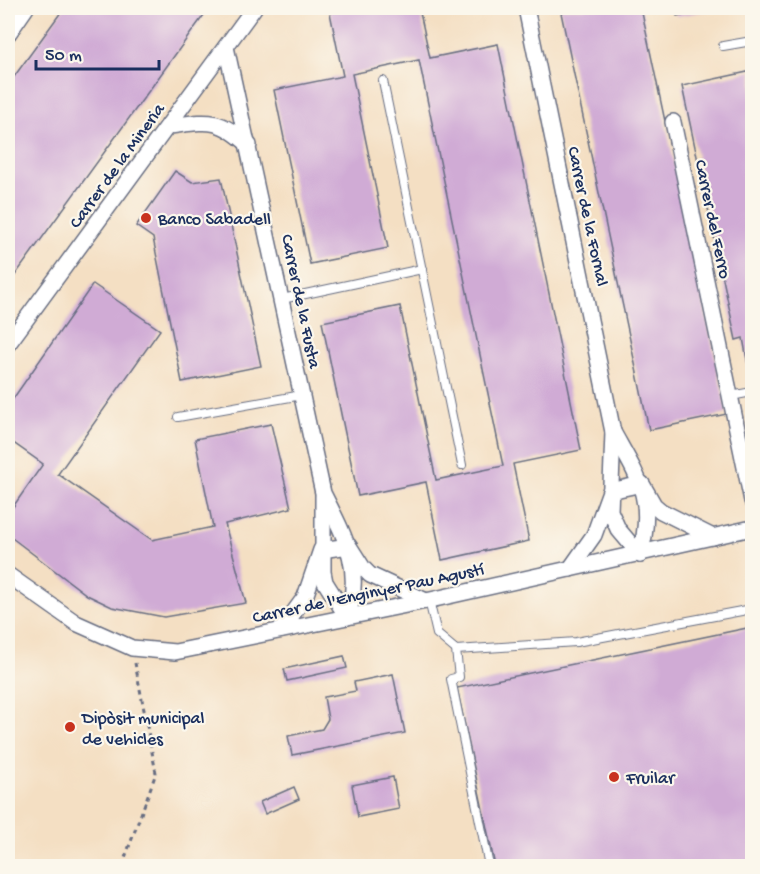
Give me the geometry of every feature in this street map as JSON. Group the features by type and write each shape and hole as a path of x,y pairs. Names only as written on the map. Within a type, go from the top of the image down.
{"street":[{"path":"8,34 26,8"},
{"name":"Carrer de la Mineria","path":"8,344 170,126 254,8"},
{"name":"Carrer de la Fornal","path":"526,8 613,432 610,491 613,521 640,555"},
{"name":"Carrer de la Fusta","path":"226,47 323,493 349,546 363,568 370,575 428,600"},
{"path":"170,126 214,122 231,129 249,145"},
{"name":"Carrer del Ferro","path":"673,122 753,501"},
{"name":"Carrer de la Fornal","path":"613,432 654,505 661,511 713,537"},
{"path":"610,491 642,484"},
{"name":"Carrer de la Fornal","path":"640,555 646,518 646,502 642,484"},
{"name":"Carrer de la Fornal","path":"570,569 594,535 610,491"},
{"name":"Carrer de la Fusta","path":"323,493 321,550 325,582 346,617"},
{"name":"Carrer de l'Enginyer Pau Agustí","path":"8,575 76,623 132,648 175,652 640,555 753,528"},
{"path":"321,550 349,546"},
{"name":"Carrer de la Fusta","path":"346,617 353,599 354,583 349,546"},
{"name":"Carrer de la Fusta","path":"281,630 305,597 321,550"}],"lane":[{"path":"723,46 753,40"},
{"path":"383,81 462,465"},
{"path":"282,299 422,269"},
{"path":"731,396 753,392"},
{"path":"178,417 302,395"},
{"path":"428,600 437,634 456,650 459,677 451,679 489,867"},
{"path":"456,650 576,642 753,609"}],"path":[{"path":"122,867 156,773 132,648"}],"building":[{"path":"64,8 209,8 8,285 8,85"},
{"path":"329,8 419,8 430,58 498,44 581,450 513,464 529,541 442,560 426,482 358,496 322,322 400,306 436,480 503,466 419,60 352,74 388,248 310,264 274,90 343,76"},
{"path":"560,8 641,8 727,414 649,430"},
{"path":"675,8 713,8 714,9 677,16"},
{"path":"752,71 751,381 743,338 736,340 682,86"},
{"path":"175,171 192,182 221,178 261,366 182,382 153,238 136,226"},
{"path":"93,284 160,330 58,474 152,540 213,527 195,439 271,424 291,508 225,524 246,603 164,617 112,607 87,595 8,535 8,514 43,464 8,439 8,406"},
{"name":"Fruilar","path":"752,627 752,866 495,866 457,688"},
{"path":"344,656 347,668 287,681 284,669"},
{"path":"393,674 405,733 292,755 288,736 322,729 328,719 324,697 356,691 354,682"},
{"path":"393,777 399,809 358,817 352,785"},
{"path":"294,787 299,799 265,814 260,802"}],"place":[{"name":"Banco Sabadell","path":"146,218"},
{"name":"Dipòsit municipal de vehicles","path":"70,727"},
{"name":"Fruilar","path":"614,777"}]}
